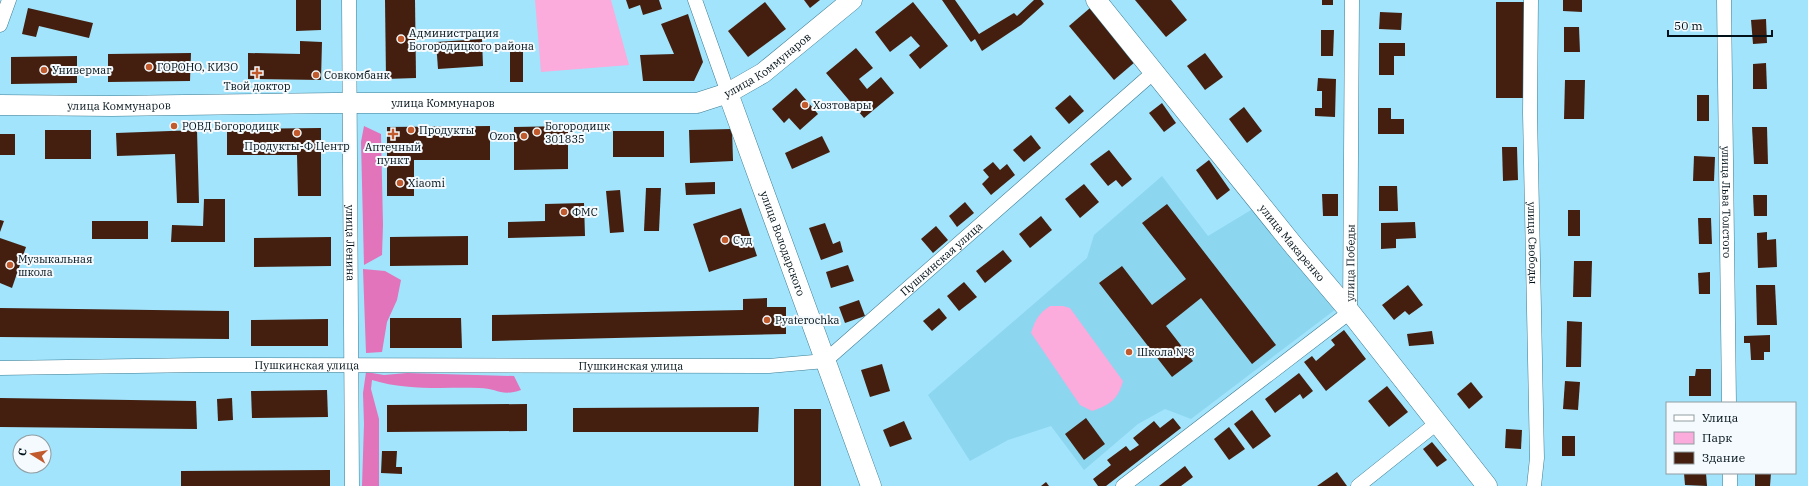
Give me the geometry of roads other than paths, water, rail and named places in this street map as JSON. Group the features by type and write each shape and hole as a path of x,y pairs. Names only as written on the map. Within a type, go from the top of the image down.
{"main road":[{"name":"улица Коммунаров","path":"0,105 112,106 697,103 728,93 763,73 783,59 852,0"},
{"name":"улица Макаренко","path":"1096,0 1350,312 1488,486"},
{"name":"улица Володарского","path":"728,93 871,486"}],"street":[{"path":"0,25 9,0"},
{"name":"улица Ленина","path":"350,0 352,486"},
{"name":"улица Володарского","path":"695,0 728,93"},
{"name":"улица Победы","path":"1123,486 1350,312 1352,0"},
{"name":"улица Свободы","path":"1531,0 1531,120 1537,458 1534,486"},
{"name":"улица Льва Толстого","path":"1724,0 1729,402"},
{"name":"Пушкинская улица","path":"0,368 202,365 768,366 825,361 1154,72"},
{"path":"1358,486 1437,423"},
{"path":"1730,474 1730,486"}],"place":[{"name":"Администрация Богородицкого района","path":"401,39"},
{"name":"ГОРОНО, КИЗО","path":"149,67"},
{"name":"Универмаг","path":"44,70"},
{"name":"Твой доктор","path":"257,73"},
{"name":"Совкомбанк","path":"316,75"},
{"name":"Хозтовары","path":"805,105"},
{"name":"РОВД Богородицк","path":"174,126"},
{"name":"Продукты","path":"411,130"},
{"name":"Богородицк 301835","path":"537,132"},
{"name":"Продукты-Ф Центр","path":"297,133"},
{"name":"Аптечный пункт","path":"393,134"},
{"name":"Ozon","path":"524,136"},
{"name":"Xiaomi","path":"400,183"},
{"name":"ФМС","path":"564,212"},
{"name":"Суд","path":"725,240"},
{"name":"Музыкальная школа","path":"10,265"},
{"name":"Pyaterochka","path":"767,320"},
{"name":"Школа №8","path":"1129,352"}]}
